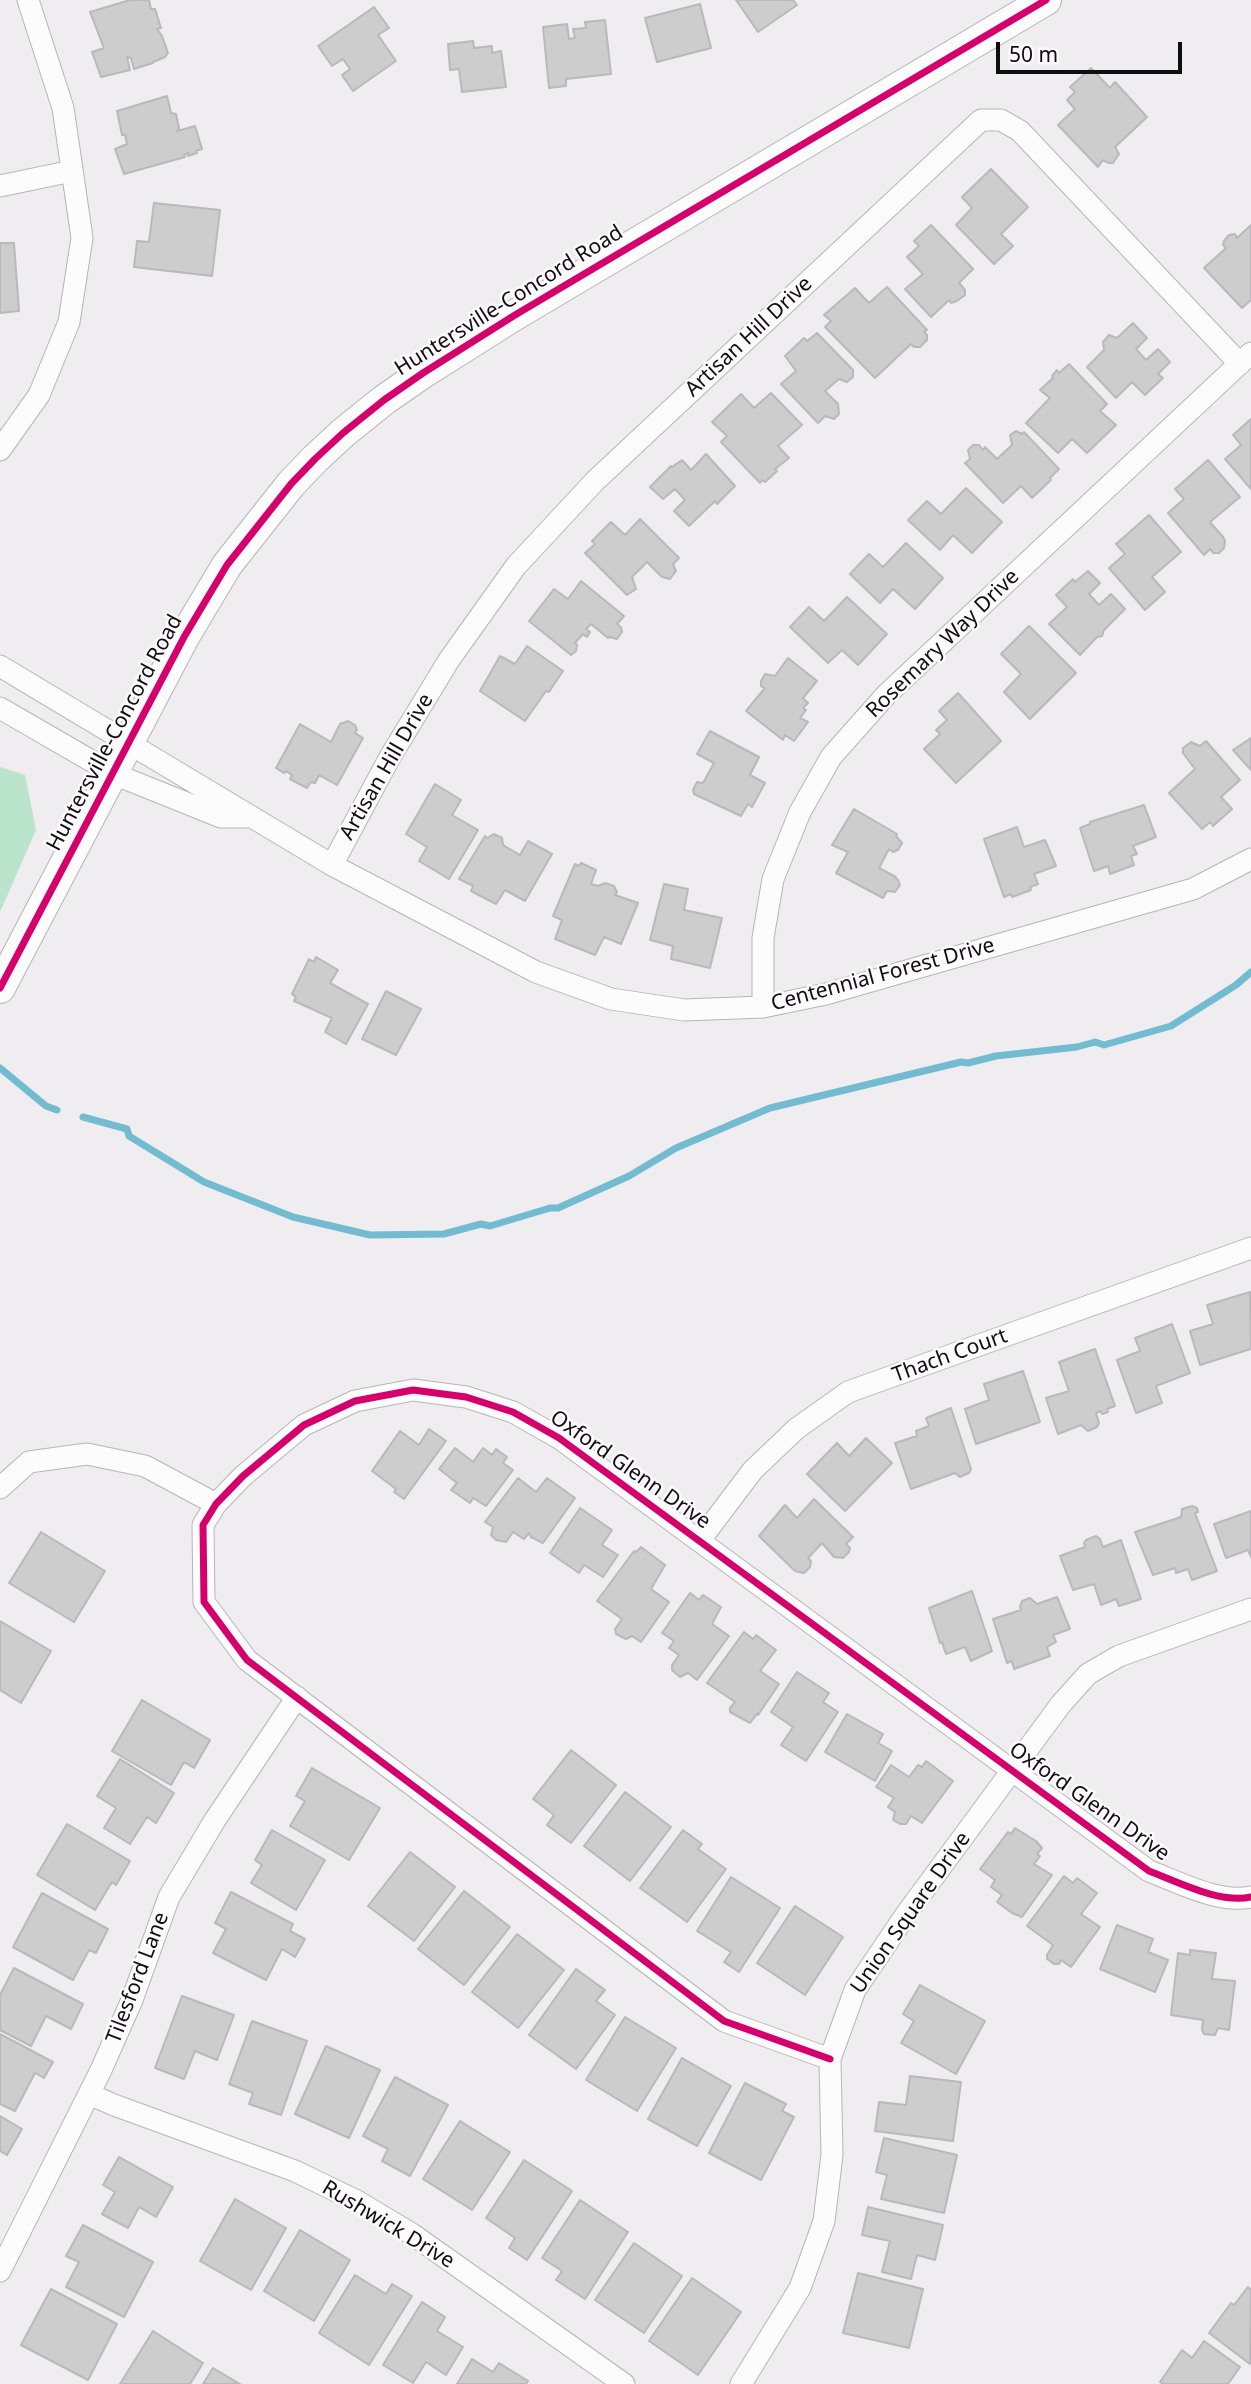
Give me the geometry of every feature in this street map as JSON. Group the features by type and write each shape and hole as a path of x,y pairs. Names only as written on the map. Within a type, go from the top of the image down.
{"main road":[{"name":"Huntersville-Concord Road","path":"0,988 184,637 228,565 291,484 342,433 423,373 515,315 1046,0"}],"street":[{"path":"0,450 39,395 69,322 82,238 63,108 28,0"},
{"name":"Artisan Hill Drive","path":"332,865 390,757 436,681 516,566 595,481 981,120 1001,120 1020,131 1245,358"},
{"path":"0,186 72,171"},
{"name":"Rosemary Way Drive","path":"763,1007 763,938 773,879 800,811 831,757 886,695 1245,358"},
{"name":"Centennial Forest Drive","path":"0,666 332,865 536,972 611,999 684,1010 763,1007 826,995 1193,889 1251,859"},
{"name":"Centennial Forest Drive","path":"0,708 114,774 221,817 252,817"},
{"name":"Thach Court","path":"700,1540 753,1470 796,1429 848,1392 1251,1248"},
{"name":"Oxford Glenn Drive","path":"830,2059 724,2021 247,1660 204,1602 203,1525 216,1504 243,1476 304,1425 355,1401 413,1390 466,1397 513,1412 559,1438 1149,1871 1196,1890 1240,1899 1251,1897"},
{"path":"0,1488 29,1462 87,1454 145,1466 216,1504"},
{"name":"Union Square Drive","path":"741,2384 800,2288 824,2221 832,2155 830,2059 855,1990 907,1913 1012,1770 1061,1704 1088,1674 1119,1656 1251,1609"},
{"name":"Tilesford Lane","path":"0,2271 89,2094 132,2000 169,1897 215,1820 298,1697"},
{"name":"Rushwick Drive","path":"89,2094 295,2171 357,2201 412,2234 624,2384"}],"green space":[{"path":"0,767 25,775 36,830 0,912"}],"building":[{"path":"130,0 149,0 151,9 155,9 161,28 157,29 168,53 153,63 134,69 131,58 127,57 130,70 101,77 92,52 104,48 90,12"},
{"path":"736,0 793,0 797,5 758,32"},
{"path":"700,4 711,48 657,62 645,18"},
{"path":"374,7 389,28 378,35 396,61 353,91 342,75 350,69 343,59 332,66 318,46"},
{"path":"605,20 611,74 566,79 566,86 549,88 543,27 567,24 569,39 575,38 573,29 586,28 585,22"},
{"path":"473,41 474,48 492,46 492,53 501,51 506,87 462,92 459,69 450,70 448,44"},
{"path":"1091,68 1110,88 1115,82 1147,117 1115,147 1119,154 1113,163 1103,160 1098,167 1058,125 1075,109 1067,100 1075,92 1070,87"},
{"path":"167,96 171,113 176,114 179,128 177,131 195,126 202,149 188,156 188,153 185,157 124,174 115,149 127,144 125,135 122,135 117,111"},
{"path":"991,169 1028,207 1001,234 1013,246 994,264 956,225 972,208 962,197"},
{"path":"154,203 220,210 212,276 134,267 137,241 149,242"},
{"path":"931,225 973,269 959,283 965,290 965,295 951,303 949,300 931,317 905,289 923,274 907,257 919,246 914,241"},
{"path":"1251,225 1251,300 1242,308 1204,268 1226,248 1223,245 1229,235 1235,234 1237,238"},
{"path":"0,243 14,243 19,311 0,313"},
{"path":"887,287 927,330 924,332 927,340 920,347 911,344 875,378 825,327 831,321 824,315 855,288 869,303"},
{"path":"1133,323 1147,338 1136,349 1146,360 1158,349 1170,362 1158,374 1163,378 1145,395 1132,382 1116,398 1087,367 1104,350 1103,342 1109,335 1117,338"},
{"path":"817,333 853,370 853,377 847,382 839,379 825,391 838,404 839,414 834,419 825,416 818,423 781,384 796,371 785,356 804,338 807,341"},
{"path":"1069,364 1107,404 1100,411 1116,425 1087,453 1072,439 1058,453 1026,423 1050,398 1040,390 1053,378 1057,370 1059,373"},
{"path":"771,393 802,425 778,446 789,458 775,469 777,471 765,482 762,480 760,483 721,442 727,436 712,422 741,394 754,408"},
{"path":"1251,419 1251,489 1225,459 1241,445 1233,435"},
{"path":"1016,431 1022,434 1024,432 1059,469 1032,498 1021,486 1003,503 965,463 970,459 968,450 973,445 979,445 983,450 985,447 997,459 1012,445 1010,435"},
{"path":"706,454 735,486 689,526 674,511 685,500 675,489 663,499 650,487 671,466 682,460 691,470"},
{"path":"1208,460 1240,497 1210,522 1223,537 1224,548 1219,553 1213,553 1210,549 1204,555 1168,513 1184,499 1175,489"},
{"path":"966,488 1002,522 972,553 953,535 940,550 908,520 927,501 941,514"},
{"path":"1149,515 1181,552 1152,577 1165,592 1145,610 1109,568 1125,554 1116,544"},
{"path":"640,519 679,558 673,564 676,571 670,579 662,577 647,562 632,577 636,589 627,595 585,553 595,544 592,541 611,522 625,535"},
{"path":"906,543 943,578 915,609 893,589 880,603 850,574 869,554 883,567"},
{"path":"1088,571 1100,583 1089,594 1099,605 1111,594 1125,609 1104,630 1102,636 1097,637 1080,655 1049,624 1067,607 1056,595 1073,579 1075,582"},
{"path":"581,581 624,616 617,624 622,632 617,639 608,638 591,624 586,629 590,632 587,637 583,634 575,643 576,651 571,655 529,621 554,589 568,599"},
{"path":"847,597 887,634 858,665 842,650 828,663 790,627 809,607 824,621"},
{"path":"1029,626 1076,673 1030,719 1004,692 1021,674 1001,654"},
{"path":"527,646 563,671 525,721 480,691 500,656 515,664"},
{"path":"788,658 817,681 803,698 808,703 800,718 808,722 794,741 785,735 783,740 746,711 765,688 761,686 761,681 765,674 775,676"},
{"path":"958,693 1001,741 956,783 924,749 940,734 936,730 947,720 939,711"},
{"path":"348,721 355,725 355,733 363,738 337,785 319,775 315,783 311,782 307,788 290,779 292,775 286,771 284,773 276,768 300,724 331,742 340,724"},
{"path":"710,731 759,757 750,775 765,783 752,807 748,804 741,816 694,794 697,782 703,783 714,763 697,754"},
{"path":"1251,738 1251,770 1233,750"},
{"path":"1206,741 1240,780 1221,797 1232,809 1213,826 1210,822 1202,829 1169,793 1195,769 1183,753 1183,748 1191,742 1200,746"},
{"path":"435,784 461,800 452,815 478,830 449,879 419,861 427,847 406,834"},
{"path":"1144,805 1156,837 1133,846 1137,854 1131,856 1134,865 1110,874 1108,866 1094,871 1080,828 1090,822"},
{"path":"854,809 897,834 902,843 898,850 893,852 889,849 879,868 896,877 900,885 895,892 887,891 883,898 836,873 848,852 832,845"},
{"path":"1017,827 1024,847 1045,840 1056,866 1034,874 1038,884 1030,887 1031,890 1004,897 984,839"},
{"path":"494,834 502,838 503,845 520,855 528,841 552,854 525,901 505,890 496,904 471,891 473,886 459,879 485,836 487,838"},
{"path":"581,863 596,870 591,884 598,886 605,883 614,886 617,892 615,895 638,903 621,944 604,937 595,955 555,939 562,920 553,916 575,864 579,866"},
{"path":"664,884 688,889 684,910 722,918 710,968 671,959 673,946 650,940"},
{"path":"316,957 338,970 330,983 368,1004 346,1044 325,1032 332,1018 294,1001 296,997 292,994 309,959 314,962"},
{"path":"386,991 421,1009 396,1055 362,1039"},
{"path":"1250,1292 1251,1349 1200,1365 1190,1331 1213,1324 1207,1305"},
{"path":"1172,1324 1190,1373 1156,1386 1162,1403 1136,1413 1117,1360 1140,1351 1135,1338"},
{"path":"1095,1349 1115,1406 1107,1409 1108,1412 1096,1413 1099,1423 1097,1427 1088,1431 1081,1425 1058,1434 1046,1398 1069,1391 1059,1362"},
{"path":"1023,1371 1040,1422 976,1444 965,1409 989,1400 984,1384"},
{"path":"951,1408 971,1469 960,1477 955,1473 911,1489 895,1443 917,1436 916,1431 929,1426 926,1418"},
{"path":"429,1429 446,1441 404,1499 394,1492 396,1489 372,1471 400,1431 419,1445"},
{"path":"866,1438 892,1463 845,1511 807,1474 837,1443 849,1456"},
{"path":"455,1448 473,1462 483,1448 492,1455 496,1449 507,1457 503,1463 513,1470 486,1506 473,1498 470,1503 451,1490 457,1483 439,1469"},
{"path":"518,1478 536,1492 547,1478 575,1498 543,1543 529,1533 524,1539 513,1532 506,1542 496,1540 491,1535 493,1527 485,1522"},
{"path":"814,1499 853,1537 846,1544 850,1548 843,1558 834,1557 822,1543 808,1558 811,1561 810,1567 804,1573 795,1571 759,1536 785,1505 797,1518"},
{"path":"1192,1506 1197,1508 1198,1512 1195,1513 1217,1571 1192,1580 1188,1569 1176,1573 1175,1568 1153,1575 1135,1532 1181,1517 1182,1509"},
{"path":"580,1508 612,1530 602,1545 618,1555 603,1577 584,1565 579,1573 550,1553"},
{"path":"1251,1511 1251,1557 1248,1550 1226,1558 1214,1524"},
{"path":"41,1532 105,1571 74,1622 9,1583"},
{"path":"1096,1536 1103,1547 1121,1540 1141,1599 1119,1606 1116,1599 1101,1605 1094,1584 1073,1590 1060,1556 1085,1547 1086,1540"},
{"path":"641,1547 665,1565 651,1589 669,1602 641,1642 632,1636 626,1639 616,1634 615,1629 622,1619 597,1601 634,1551"},
{"path":"972,1591 992,1651 971,1661 965,1647 946,1654 929,1608"},
{"path":"690,1593 699,1600 703,1595 721,1607 712,1624 729,1636 697,1680 688,1673 680,1677 672,1670 672,1665 679,1655 669,1648 674,1641 662,1633"},
{"path":"1057,1597 1070,1629 1053,1635 1056,1642 1047,1647 1050,1656 1014,1669 1012,1661 1007,1663 993,1619 1021,1610 1022,1601 1030,1598 1037,1604"},
{"path":"0,1621 51,1651 21,1703 0,1690"},
{"path":"744,1632 753,1639 756,1635 776,1650 760,1671 779,1684 750,1723 730,1712 735,1702 707,1683"},
{"path":"797,1672 829,1693 823,1702 838,1712 806,1761 781,1745 793,1727 771,1712"},
{"path":"142,1700 210,1740 194,1768 184,1762 171,1785 112,1751"},
{"path":"847,1714 883,1734 878,1743 892,1751 875,1781 825,1752"},
{"path":"571,1750 616,1785 571,1843 547,1825 554,1815 533,1799"},
{"path":"120,1759 174,1793 156,1823 147,1817 130,1844 104,1828 116,1808 97,1796"},
{"path":"926,1761 953,1781 922,1823 911,1816 906,1824 900,1824 893,1820 895,1812 888,1807 894,1798 876,1787 891,1765 909,1777 918,1765 922,1767"},
{"path":"312,1768 380,1808 349,1860 290,1826 305,1801 296,1796"},
{"path":"625,1792 671,1827 630,1881 584,1846"},
{"path":"67,1824 130,1861 116,1885 112,1882 95,1910 37,1875"},
{"path":"1015,1828 1042,1848 1034,1864 1052,1875 1022,1917 997,1902 1002,1895 991,1887 995,1880 980,1869 1008,1832 1011,1834"},
{"path":"272,1830 325,1860 296,1910 251,1883 262,1865 255,1860"},
{"path":"683,1830 702,1844 698,1849 726,1869 687,1922 640,1888"},
{"path":"410,1852 455,1887 414,1941 368,1906"},
{"path":"1064,1876 1073,1883 1077,1878 1097,1893 1081,1914 1100,1927 1071,1967 1061,1960 1059,1964 1054,1964 1047,1959 1053,1945 1027,1926"},
{"path":"731,1877 780,1908 739,1972 724,1962 731,1952 697,1931"},
{"path":"464,1891 510,1927 464,1985 418,1949"},
{"path":"231,1892 293,1924 290,1931 305,1939 295,1957 282,1949 266,1980 213,1953 226,1929 215,1923"},
{"path":"42,1893 108,1929 96,1953 89,1950 73,1980 13,1947"},
{"path":"795,1906 843,1937 805,1995 757,1963"},
{"path":"1117,1925 1153,1939 1148,1952 1168,1960 1155,1992 1100,1969"},
{"path":"517,1934 564,1970 518,2028 472,1992"},
{"path":"1190,1950 1216,1953 1212,1979 1235,1981 1229,2030 1218,2028 1215,2035 1204,2034 1203,2020 1171,2015 1178,1953 1190,1955"},
{"path":"14,1968 83,2004 71,2029 46,2016 31,2046 0,2030 0,1995"},
{"path":"576,1969 605,1990 596,2001 615,2015 576,2069 529,2035"},
{"path":"920,1985 985,2021 956,2074 901,2043 914,2021 903,2014"},
{"path":"182,1996 234,2015 217,2060 195,2051 184,2079 155,2068"},
{"path":"625,2017 676,2048 637,2111 586,2080"},
{"path":"252,2021 307,2041 281,2115 249,2104 253,2093 229,2084"},
{"path":"0,2034 53,2062 44,2078 35,2073 15,2111 0,2104"},
{"path":"326,2046 380,2070 349,2138 295,2114"},
{"path":"682,2058 731,2086 697,2146 648,2119"},
{"path":"910,2076 961,2082 953,2141 875,2131 879,2102 906,2105"},
{"path":"395,2077 448,2105 410,2176 382,2161 388,2149 363,2136"},
{"path":"745,2083 786,2104 782,2111 794,2117 761,2180 709,2153"},
{"path":"0,2116 22,2129 7,2155 0,2151"},
{"path":"460,2121 510,2152 472,2210 423,2179"},
{"path":"884,2138 957,2155 944,2213 881,2199 887,2175 876,2172"},
{"path":"119,2157 173,2187 156,2217 139,2207 128,2228 102,2214 115,2192 103,2185"},
{"path":"524,2160 572,2191 527,2260 509,2248 515,2238 486,2218"},
{"path":"235,2199 286,2228 251,2290 200,2261"},
{"path":"580,2200 628,2232 585,2299 556,2280 562,2271 542,2258"},
{"path":"868,2207 943,2225 935,2260 917,2255 911,2279 882,2272 890,2241 862,2235"},
{"path":"83,2225 153,2262 124,2317 66,2287 79,2262 66,2256"},
{"path":"300,2230 350,2260 314,2321 264,2291"},
{"path":"634,2243 682,2276 644,2333 595,2300"},
{"path":"858,2273 923,2289 909,2348 843,2333"},
{"path":"355,2275 386,2294 392,2284 412,2296 369,2365 319,2333"},
{"path":"692,2278 741,2312 698,2375 649,2341"},
{"path":"1248,2287 1251,2290 1250,2364 1209,2333 1231,2303 1234,2305"},
{"path":"51,2289 117,2324 88,2380 21,2345"},
{"path":"422,2302 445,2317 437,2331 463,2347 446,2375 426,2362 413,2383 383,2365"},
{"path":"153,2331 203,2363 190,2384 120,2384"},
{"path":"1204,2341 1240,2367 1228,2384 1160,2382 1182,2350 1192,2358"},
{"path":"472,2359 493,2372 499,2363 528,2381 526,2384 457,2384"},
{"path":"213,2368 240,2384 203,2384"}],"waterway":[{"path":"83,1117 127,1129 129,1136 204,1182 293,1217 370,1235 444,1234 481,1224 490,1226 558,1208 629,1176 676,1148 770,1108 961,1062 1077,1047 1095,1042 1104,1045 1171,1026 1236,985 1251,972"},
{"path":"0,1068 46,1106 57,1110"}],"cycle path":[{"path":"0,988 184,637 227,565 291,484 315,459 384,400 515,315 1046,0"},
{"path":"830,2059 724,2021 247,1660 204,1602 203,1525 216,1504 243,1476 304,1425 355,1401 413,1390 466,1397 513,1412 559,1438 1149,1871 1213,1895 1251,1897"}]}
